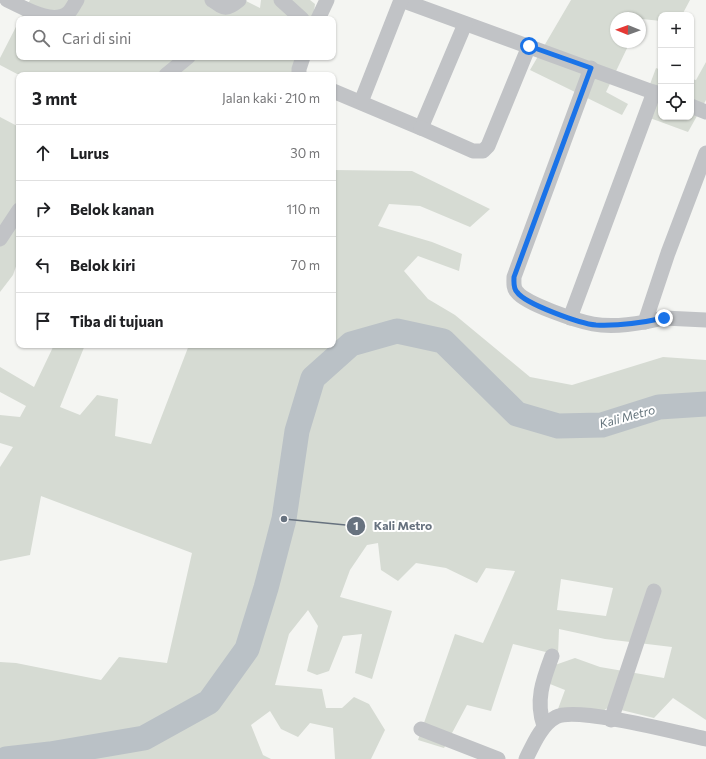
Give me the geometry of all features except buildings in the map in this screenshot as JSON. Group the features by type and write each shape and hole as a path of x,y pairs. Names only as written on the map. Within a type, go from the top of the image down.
{"street":[{"path":"7,0 47,16"},
{"path":"64,16 70,12 77,0"},
{"path":"218,9 229,7 239,0"},
{"path":"281,0 299,16"},
{"path":"319,16 327,0"},
{"path":"361,102 401,0 591,68 658,94 570,318"},
{"path":"421,128 465,24"},
{"path":"336,92 473,151 483,151 488,146 529,46"},
{"path":"170,72 184,60"},
{"path":"299,72 302,60"},
{"path":"591,68 514,277 514,286 517,293 545,308 570,318 594,325 634,324 670,318 706,320"},
{"path":"694,107 706,112"},
{"path":"645,322 668,253 706,153"},
{"path":"0,239 16,215"},
{"path":"612,720 654,591"},
{"path":"544,726 540,714 539,702 543,680 552,656"},
{"path":"526,759 544,726 559,716 572,714 612,720 706,740"},
{"path":"421,730 498,759"}],"shaded area":[{"path":"30,0 244,0 260,8 261,0 310,0 315,4 313,16 22,16"},
{"path":"571,0 690,0 684,12 658,12 658,21 646,19 646,12 610,12 610,48 627,48 606,92 628,104 622,115 530,70"},
{"path":"16,27 16,60 303,60 298,72 16,72 16,73 0,65 0,58"},
{"path":"706,62 706,100 688,132 639,114 656,68 658,69 658,120 694,120 694,80 696,80"},
{"path":"0,117 16,125 16,266 13,275 0,292"},
{"path":"336,170 412,171 490,209 470,227 420,206 389,204 378,226 432,242 462,254 459,271 418,256 404,271 428,299 455,315 530,377 572,385 663,357 706,360 706,720 673,698 654,718 609,707 603,711 560,711 558,709 565,690 550,684 555,665 575,658 600,667 664,678 672,647 605,639 559,629 558,655 513,644 491,711 467,705 444,748 418,740 455,634 483,643 515,571 486,568 477,583 446,568 416,563 398,581 381,570 378,543 367,545 350,570 340,597 392,611 372,679 355,673 362,634 343,636 329,671 317,675 307,671 318,626 308,610 289,634 275,685 322,689 326,708 342,708 354,697 369,704 385,730 371,759 335,759 333,728 310,723 298,737 281,729 270,711 251,725 263,755 271,759 0,759 0,662 16,663 101,680 119,657 167,663 192,553 41,496 30,555 0,561 0,467 13,447 0,443 0,415 20,417 26,406 0,392 0,367 34,387 53,348 84,348 60,407 80,415 97,395 118,399 115,436 151,444 188,348 336,348","holes":["561,579 613,588 606,616 557,610"]}],"waterway":[{"name":"Kali Metro","path":"6,759 50,754 144,738 209,702 247,649 266,588 284,519 297,431 313,378 351,344 397,331 443,341 517,414 558,426 602,425 659,407 706,404"}],"place":[{"name":"Kali Metro","path":"284,519"}],"route":[{"path":"529,46 591,68 514,277 514,286 517,293 545,308 570,318 594,325 634,324 664,318"}]}
